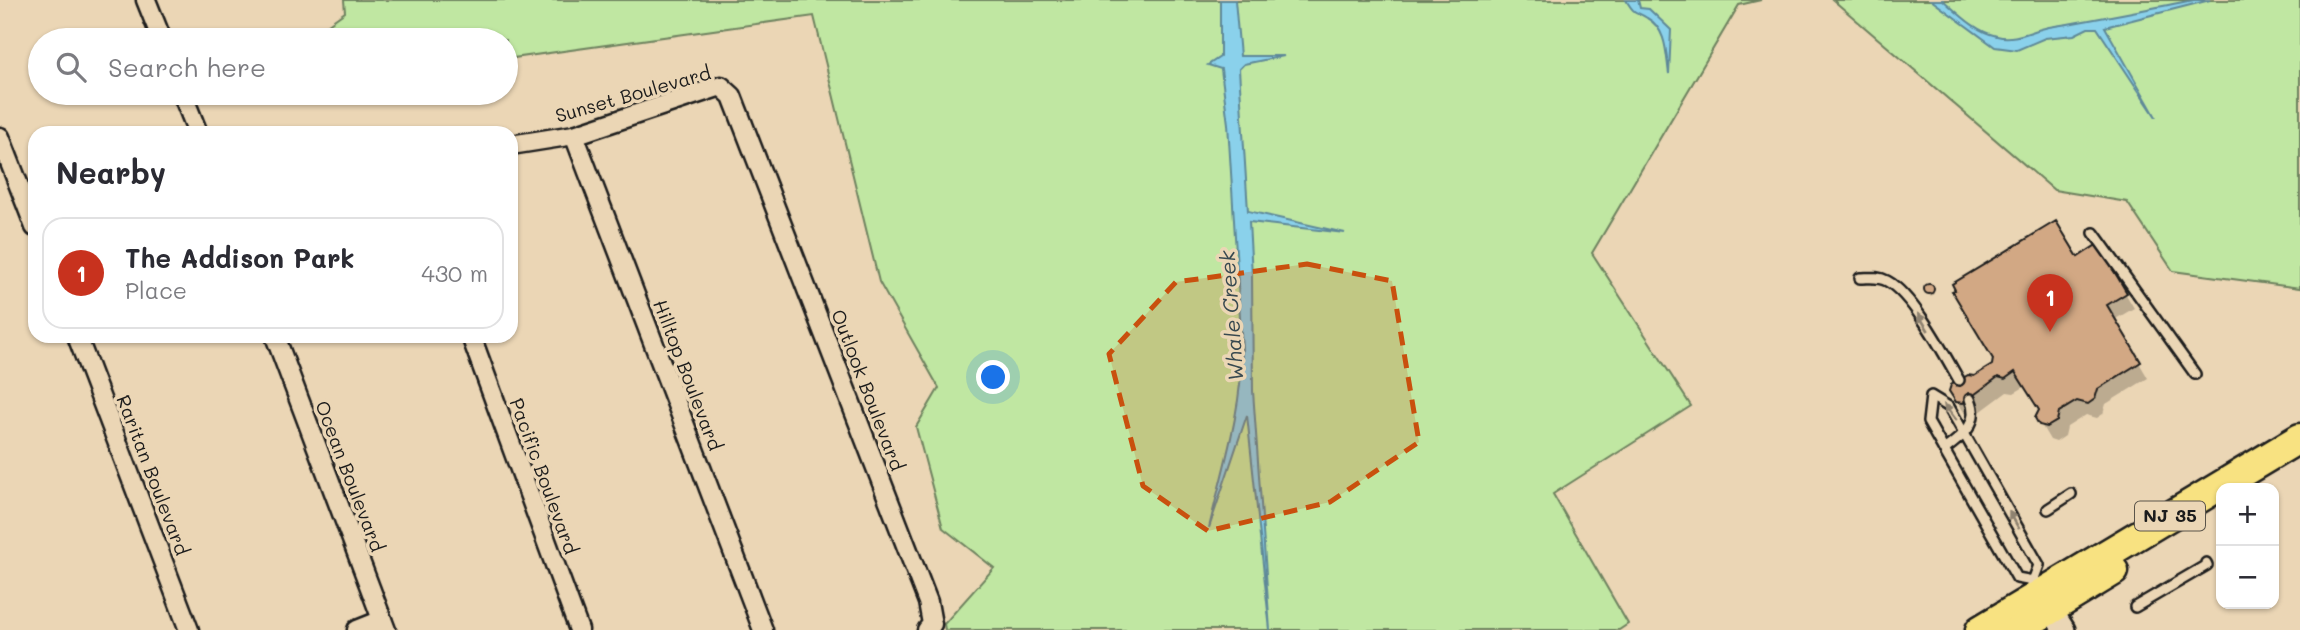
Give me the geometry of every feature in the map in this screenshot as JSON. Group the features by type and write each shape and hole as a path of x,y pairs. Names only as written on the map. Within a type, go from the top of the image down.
{"highway":[{"name":"NJ 35","path":"2018,630 2047,604 2300,439"},
{"path":"2263,483 2300,461"},
{"name":"NJ 35","path":"1980,630 2047,604 2216,511"}],"street":[{"path":"146,0 157,28"},
{"name":"Sunset Boulevard","path":"518,144 574,135 721,86 732,96 758,166"},
{"path":"187,105 195,126"},
{"name":"Hilltop Boulevard","path":"574,135 763,630"},
{"path":"0,136 28,209"},
{"name":"Outlook Boulevard","path":"758,166 928,603 932,624 927,630"},
{"name":"Raritan Boulevard","path":"80,343 189,630"},
{"name":"Ocean Boulevard","path":"278,343 384,625"},
{"name":"Pacific Boulevard","path":"474,343 579,630"},
{"path":"357,630 384,625"}],"lane":[{"path":"2094,233 2195,374"},
{"path":"1860,278 1877,277 1897,288 1914,308 1959,380"},
{"path":"1931,396 1949,407 2039,565 2047,604 2017,578 1928,422 1931,396"},
{"path":"1944,450 1965,435 1973,417 1970,399"},
{"path":"2048,509 2071,494"},
{"path":"2135,607 2207,565 2206,563"}],"highlighted area":[{"path":"1307,264 1392,281 1419,442 1330,502 1208,531 1143,486 1109,354 1176,282"}],"green space":[{"path":"344,0 1761,0 1739,5 1592,253 1691,406 1553,494 1628,624 1619,630 945,630 944,624 994,568 943,528 916,427 939,388 879,282 814,16 518,57 518,28 323,28 345,12"},
{"path":"1833,0 2300,0 2300,288 2173,271 2127,202 2054,190"}],"water":[{"name":"Whale Creek","path":"1220,0 1235,0 1240,56 1284,56 1244,64 1239,69 1248,211 1345,233 1249,222 1253,391 1270,630 1247,415 1209,528 1235,417 1242,349 1228,124 1221,69 1208,65 1220,57"},
{"path":"1626,0 1638,0 1640,8 1649,9 1671,30 1669,74 1662,35 1654,23 1633,10"},
{"path":"1931,0 1943,0 1975,27 2004,37 2194,0 2210,0 2105,27 2156,117 2097,28 2088,28 2074,35 2045,38 2017,50 1995,47"}],"building":[{"path":"2056,221 2078,257 2098,244 2127,293 2107,305 2141,362 2098,389 2095,399 2088,404 2077,401 2059,412 2057,421 2047,427 2039,425 2035,418 2039,410 2015,372 2005,379 1998,377 1963,403 1956,402 1949,391 1951,385 1992,365 1993,359 1952,291 1955,290 1952,284"},
{"path":"1929,284 1933,285 1933,293 1929,294 1925,293 1924,289 1925,285"}],"place":[{"name":"The Addison Park","path":"2050,332"}]}
